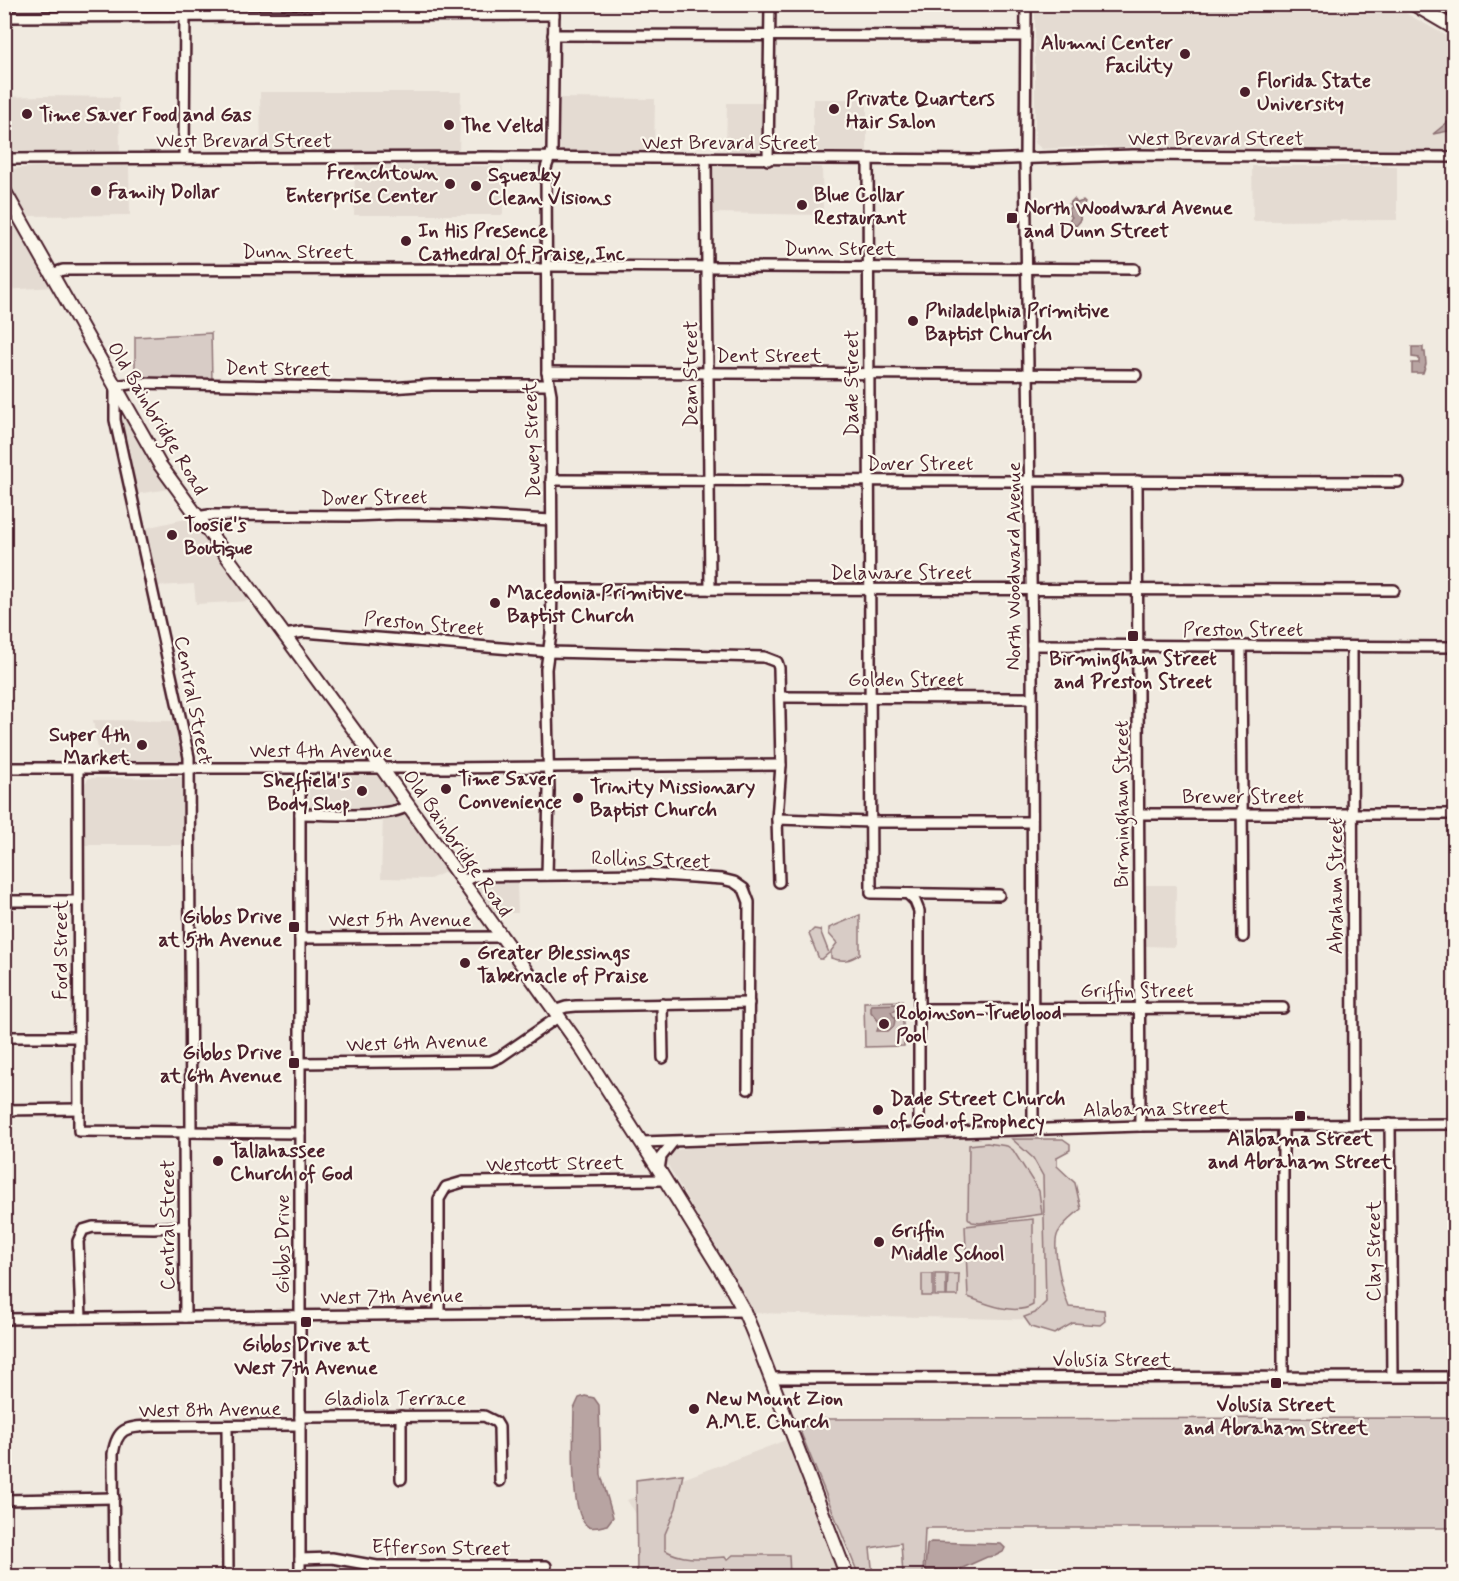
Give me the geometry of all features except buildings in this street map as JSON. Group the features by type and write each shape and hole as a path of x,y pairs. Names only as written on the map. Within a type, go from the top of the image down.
{"main road":[{"path":"1413,4 1455,28"},
{"path":"1446,4 1455,10"},
{"name":"Old Bainbridge Road","path":"4,190 160,465 381,768 556,1014 642,1142 744,1311 847,1576"}],"street":[{"path":"184,158 185,4"},
{"name":"Dewey Street","path":"547,875 546,669 552,590 550,394 547,372 546,168 552,152 554,4"},
{"path":"768,160 770,4"},
{"name":"North Woodward Avenue","path":"1026,4 1025,159 1032,645 1033,1128"},
{"path":"4,17 554,15"},
{"path":"553,35 1026,36"},
{"name":"West Brevard Street","path":"4,159 490,157 868,160 1025,159 1133,155 1455,157"},
{"name":"Dean Street","path":"706,160 710,589"},
{"name":"Dade Street","path":"868,160 871,893 908,894"},
{"name":"Dunn Street","path":"51,274 63,270 707,266 1134,269"},
{"name":"Dent Street","path":"547,372 1136,375"},
{"name":"Dent Street","path":"115,388 122,385 148,383 392,388 431,385 549,385"},
{"name":"Central Street","path":"115,388 115,420 191,769 185,1317"},
{"name":"Dover Street","path":"551,480 1398,482"},
{"name":"Birmingham Street","path":"1137,482 1140,1126"},
{"name":"Dover Street","path":"197,517 209,515 401,514 498,516 551,520"},
{"name":"Delaware Street","path":"552,590 1394,590"},
{"name":"Preston Street","path":"284,635 304,632 549,652 764,657 777,662 781,697"},
{"name":"Preston Street","path":"1032,645 1455,647"},
{"path":"1241,647 1243,937"},
{"name":"Abraham Street","path":"1352,647 1353,1124"},
{"path":"779,882 777,819 781,765 781,697"},
{"name":"Golden Street","path":"781,697 1031,698"},
{"name":"West 4th Avenue","path":"4,768 781,765"},
{"name":"Gibbs Drive","path":"300,768 300,1576"},
{"name":"Ford Street","path":"78,769 79,1131 187,1132"},
{"path":"300,814 380,813 400,810 408,806"},
{"name":"Brewer Street","path":"1139,814 1455,814"},
{"path":"777,819 871,822 1032,822"},
{"name":"Rollins Street","path":"461,881 476,876 681,875 722,879 739,885 744,889 749,902 748,1089"},
{"path":"908,894 999,895"},
{"path":"908,894 915,901 919,911 919,1132"},
{"path":"4,901 78,901"},
{"name":"West 5th Avenue","path":"300,938 501,937"},
{"name":"West 6th Avenue","path":"300,1063 491,1060 500,1057 566,1007 749,1002"},
{"path":"662,1004 663,1058"},
{"name":"Griffin Street","path":"919,1009 1283,1008"},
{"path":"4,1037 78,1037"},
{"path":"4,1110 79,1109"},
{"name":"Clay Street","path":"1390,1124 1392,1377"},
{"name":"Alabama Street","path":"642,1142 1033,1128 1455,1124"},
{"path":"1283,1125 1283,1376"},
{"path":"187,1132 300,1133"},
{"path":"662,1175 661,1157 673,1142"},
{"name":"Westcott Street","path":"439,1313 439,1198 446,1187 463,1182 662,1175"},
{"path":"81,1318 78,1241 80,1234 86,1228 185,1226"},
{"name":"West 7th Avenue","path":"4,1319 744,1311"},
{"name":"Volusia Street","path":"770,1378 1455,1377"},
{"path":"401,1416 401,1479"},
{"name":"Gladiola Terrace","path":"300,1421 401,1416 484,1416 490,1418 499,1427 500,1481"},
{"name":"West 8th Avenue","path":"114,1498 113,1454 117,1436 121,1431 137,1426 227,1426 300,1421"},
{"path":"227,1426 228,1576"},
{"path":"4,1500 114,1498 114,1576"},
{"name":"Efferson Street","path":"300,1559 332,1558 377,1566 546,1566"}],"shaded area":[{"path":"437,4 437,8 193,8 193,5"},
{"name":"Florida State University","path":"1035,5 1391,5 1454,40 1454,150 1086,147 1042,149 1035,143"},
{"path":"260,92 461,92 459,152 261,153"},
{"path":"5,97 119,97 120,153 44,153 7,150 5,147"},
{"path":"560,98 655,99 654,153 560,152"},
{"path":"813,99 867,99 867,153 813,154"},
{"path":"727,103 764,103 763,153 726,153"},
{"path":"1454,117 1454,130 1433,134"},
{"path":"355,165 503,166 503,215 354,215"},
{"path":"129,166 130,215 27,216 5,174 7,169 36,167"},
{"path":"713,166 822,167 823,215 712,213"},
{"path":"1252,166 1397,166 1397,220 1253,221"},
{"path":"1074,199 1077,203 1083,201 1085,203 1079,214 1081,220 1076,226 1069,220 1072,217 1068,213 1071,206 1069,204"},
{"path":"5,205 53,287 5,290"},
{"path":"211,333 212,381 135,379 135,337"},
{"path":"1412,347 1423,347 1426,364 1423,373 1412,373 1412,363 1419,363 1419,358 1412,357"},
{"path":"123,417 127,419 170,489 136,494 121,423"},
{"path":"190,518 251,601 196,604 194,584 157,586 145,528"},
{"path":"93,720 177,721 186,761 181,764 100,761"},
{"name":"Sheffield's Body Shop","path":"309,774 379,775 401,806 390,809 309,809"},
{"path":"181,777 184,779 186,845 85,845 85,783 89,778"},
{"path":"405,811 448,871 430,879 381,878 383,816"},
{"path":"476,883 517,883 518,913 495,913 475,885"},
{"path":"1146,885 1176,885 1175,947 1145,946"},
{"path":"860,915 860,954 846,960 831,958 831,951 837,943 829,934 829,928"},
{"path":"814,929 820,930 829,953 822,959 819,959 809,934"},
{"name":"Robinson-Trueblood Pool","path":"902,1001 904,1046 865,1047 864,1002"},
{"path":"898,1004 898,1010 891,1012 895,1019 894,1026 888,1031 877,1031 880,1023 871,1012 871,1005"},
{"name":"Griffin Middle School","path":"1042,1136 1050,1320 753,1313 666,1162 670,1153 690,1148"},
{"path":"1012,1139 1063,1139 1070,1144 1070,1150 1057,1157 1057,1166 1075,1183 1081,1209 1058,1233 1056,1248 1059,1270 1069,1307 1104,1310 1105,1321 1100,1325 1073,1323 1054,1334 1031,1327 1024,1317 1035,1313 1046,1302 1043,1176 1033,1158"},
{"path":"987,1143 1007,1146 1013,1150 1039,1191 1042,1214 980,1223 972,1222 968,1218 969,1145"},
{"path":"1033,1219 1033,1305 1026,1308 1009,1309 992,1306 968,1297 965,1226"},
{"path":"922,1274 933,1274 933,1296 922,1296"},
{"path":"935,1274 946,1274 946,1296 935,1296"},
{"path":"948,1274 959,1274 958,1296 947,1296"},
{"path":"585,1396 594,1398 599,1405 601,1475 613,1517 607,1525 596,1528 589,1527 582,1520 575,1491 574,1409 579,1398"},
{"path":"1454,1418 1454,1528 925,1528 923,1574 903,1576 901,1543 870,1548 873,1576 859,1576 801,1433 802,1428 819,1419"},
{"path":"786,1440 840,1576 790,1576 789,1555 733,1555 674,1572 627,1500"},
{"path":"683,1474 676,1508 665,1534 665,1550 679,1556 725,1557 727,1560 733,1555 789,1555 790,1576 637,1576 636,1480"},
{"path":"931,1542 1001,1544 1005,1548 1003,1552 995,1556 987,1557 956,1571 927,1571 925,1568 927,1545"}],"place":[{"name":"Alumni Center Facility","path":"1185,54"},
{"name":"Florida State University","path":"1245,92"},
{"name":"Private Quarters Hair Salon","path":"834,109"},
{"name":"Time Saver Food and Gas","path":"27,114"},
{"name":"The Veltd","path":"449,125"},
{"name":"Frenchtown Enterprise Center","path":"450,184"},
{"name":"Squeaky Clean Visions","path":"476,186"},
{"name":"Family Dollar","path":"96,191"},
{"name":"Blue Collar Restaurant","path":"802,205"},
{"name":"North Woodward Avenue and Dunn Street","path":"1012,218"},
{"name":"In His Presence Cathedral Of Praise, Inc","path":"406,241"},
{"name":"Philadelphia Primitive Baptist Church","path":"913,321"},
{"name":"Toosie's Boutique","path":"172,535"},
{"name":"Macedonia Primitive Baptist Church","path":"495,603"},
{"name":"Birmingham Street and Preston Street","path":"1133,636"},
{"name":"Super 4th Market","path":"142,745"},
{"name":"Time Saver Convenience","path":"446,789"},
{"name":"Sheffield's Body Shop","path":"362,791"},
{"name":"Trinity Missionary Baptist Church","path":"578,798"},
{"name":"Gibbs Drive at 5th Avenue","path":"294,927"},
{"name":"Greater Blessings Tabernacle of Praise","path":"465,963"},
{"name":"Robinson-Trueblood Pool","path":"884,1024"},
{"name":"Gibbs Drive at 6th Avenue","path":"294,1063"},
{"name":"Dade Street Church of God of Prophecy","path":"878,1110"},
{"name":"Alabama Street and Abraham Street","path":"1300,1116"},
{"name":"Tallahassee Church of God","path":"218,1161"},
{"name":"Griffin Middle School","path":"879,1242"},
{"name":"Gibbs Drive at West 7th Avenue","path":"306,1322"},
{"name":"Volusia Street and Abraham Street","path":"1276,1383"},
{"name":"New Mount Zion A.M.E. Church","path":"694,1409"}]}
